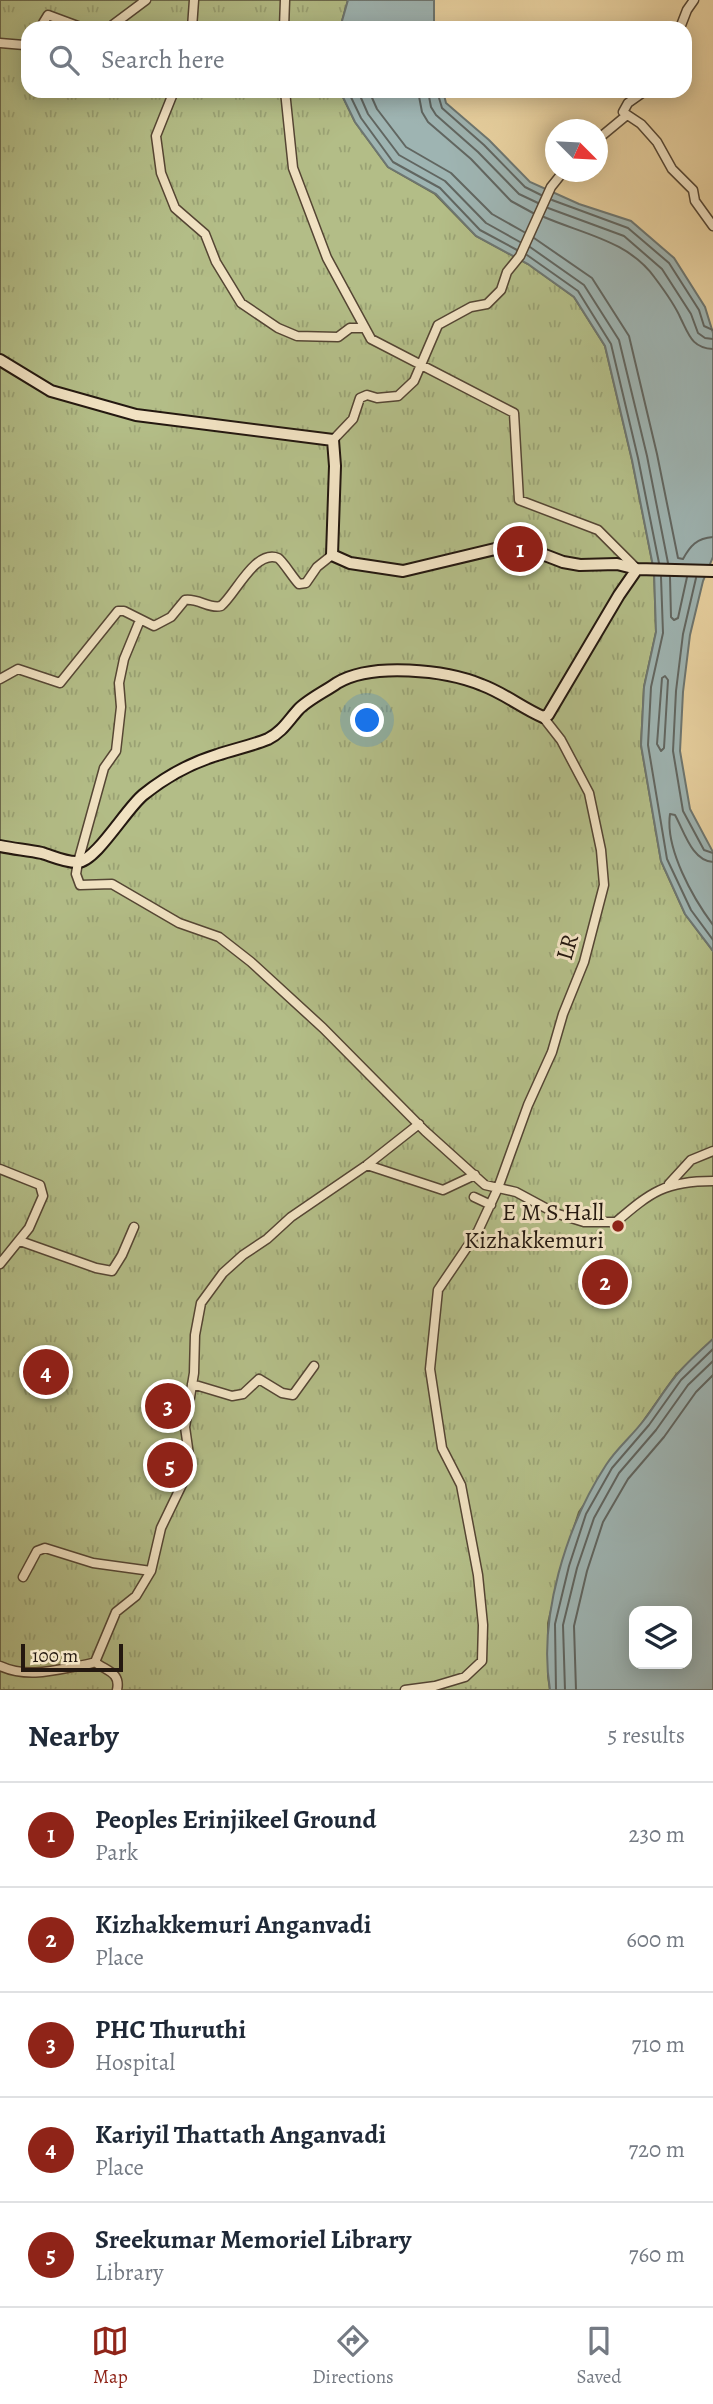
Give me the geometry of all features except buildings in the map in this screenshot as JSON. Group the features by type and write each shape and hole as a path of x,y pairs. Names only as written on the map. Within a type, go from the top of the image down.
{"main road":[{"path":"0,360 51,391 136,415 332,440 335,466 332,555 350,562 403,571 516,544 571,564 617,564 713,571"},
{"path":"0,846 78,863 92,856 142,796 162,782 201,760 271,737 289,724 299,709 340,682 358,674 410,671 465,678 502,694 543,718 548,715 564,691 619,595 643,568"}],"street":[{"path":"118,21 146,0"},
{"path":"192,21 194,0"},
{"path":"284,21 285,0"},
{"path":"683,21 694,0"},
{"path":"44,21 47,15 64,21"},
{"path":"0,43 21,46"},
{"path":"171,98 156,136 162,173 174,208 205,234 216,262 241,303 278,328 297,336 338,337 351,328 365,328"},
{"path":"286,98 293,168 327,258 371,339 514,413 519,500 598,530 643,568"},
{"path":"635,98 623,112 641,124 657,142 672,169 693,190 695,201 713,226"},
{"path":"608,130 627,115"},
{"path":"332,440 353,419 360,398 368,395 377,398 398,396 414,381 438,325 471,307 487,304 501,290 557,182"},
{"path":"0,679 18,670 60,683 118,611 124,611 154,626 171,617 185,600 193,599 215,608 221,606 244,577 264,558 276,557 299,584 306,583 317,567 332,555"},
{"path":"140,620 124,659 116,751 104,768 78,863 76,874 80,885 112,884 179,923 219,937 251,962 323,1028 419,1124 485,1185 516,1192 555,1213 584,1222 616,1222 644,1198 669,1185 691,1160 713,1151"},
{"name":"LR","path":"405,1690 435,1686 465,1677 482,1661 483,1625 478,1575 461,1485 442,1448 430,1369 438,1290 478,1231 498,1188 528,1105 552,1052 584,962 604,885 601,850 589,793 561,740 543,718"},
{"path":"95,1662 116,1612 136,1595 151,1572 161,1528 189,1470 186,1427 195,1335 201,1303 223,1273 243,1255 267,1239 290,1217 367,1165 419,1124"},
{"path":"367,1165 443,1190 475,1175"},
{"path":"0,1169 40,1185 43,1196 29,1228 0,1264"},
{"path":"669,1185 713,1181"},
{"path":"474,1197 491,1205"},
{"path":"20,1241 96,1268 112,1270 134,1227"},
{"path":"192,1384 233,1396 243,1394 259,1379 282,1393 293,1395 314,1366"},
{"path":"23,1577 37,1551 45,1548 93,1563 151,1572"},
{"path":"0,1666 34,1673 95,1662 117,1677 117,1690"}],"green space":[{"path":"0,0 348,0 342,21 21,21 21,98 343,98 355,122 388,167 435,194 476,236 528,264 574,297 605,346 632,460 654,571 656,632 644,687 641,745 661,861 685,914 713,951 713,1339 676,1375 579,1512 562,1564 548,1623 550,1690 0,1690"}],"water":[{"path":"348,0 434,0 434,21 342,21"},
{"path":"343,98 445,98 446,103 489,140 530,182 579,204 631,221 674,258 705,307 713,333 713,557 703,581 690,635 680,751 690,809 713,852 713,951 685,914 661,861 641,745 644,687 656,632 654,571 632,460 605,346 574,297 528,264 476,236 436,194 388,167 355,122"},
{"path":"713,1339 713,1690 550,1690 547,1662 552,1603 558,1573 579,1516 610,1459 693,1357"}],"place":[{"name":"Peoples Erinjikeel Ground","path":"520,549"},
{"name":"E M S Hall Kizhakkemuri","path":"618,1226"},
{"name":"Kizhakkemuri Anganvadi","path":"605,1282"},
{"name":"Kariyil Thattath Anganvadi","path":"46,1372"},
{"name":"PHC Thuruthi","path":"168,1406"},
{"name":"Sreekumar Memoriel Library","path":"170,1465"}]}
